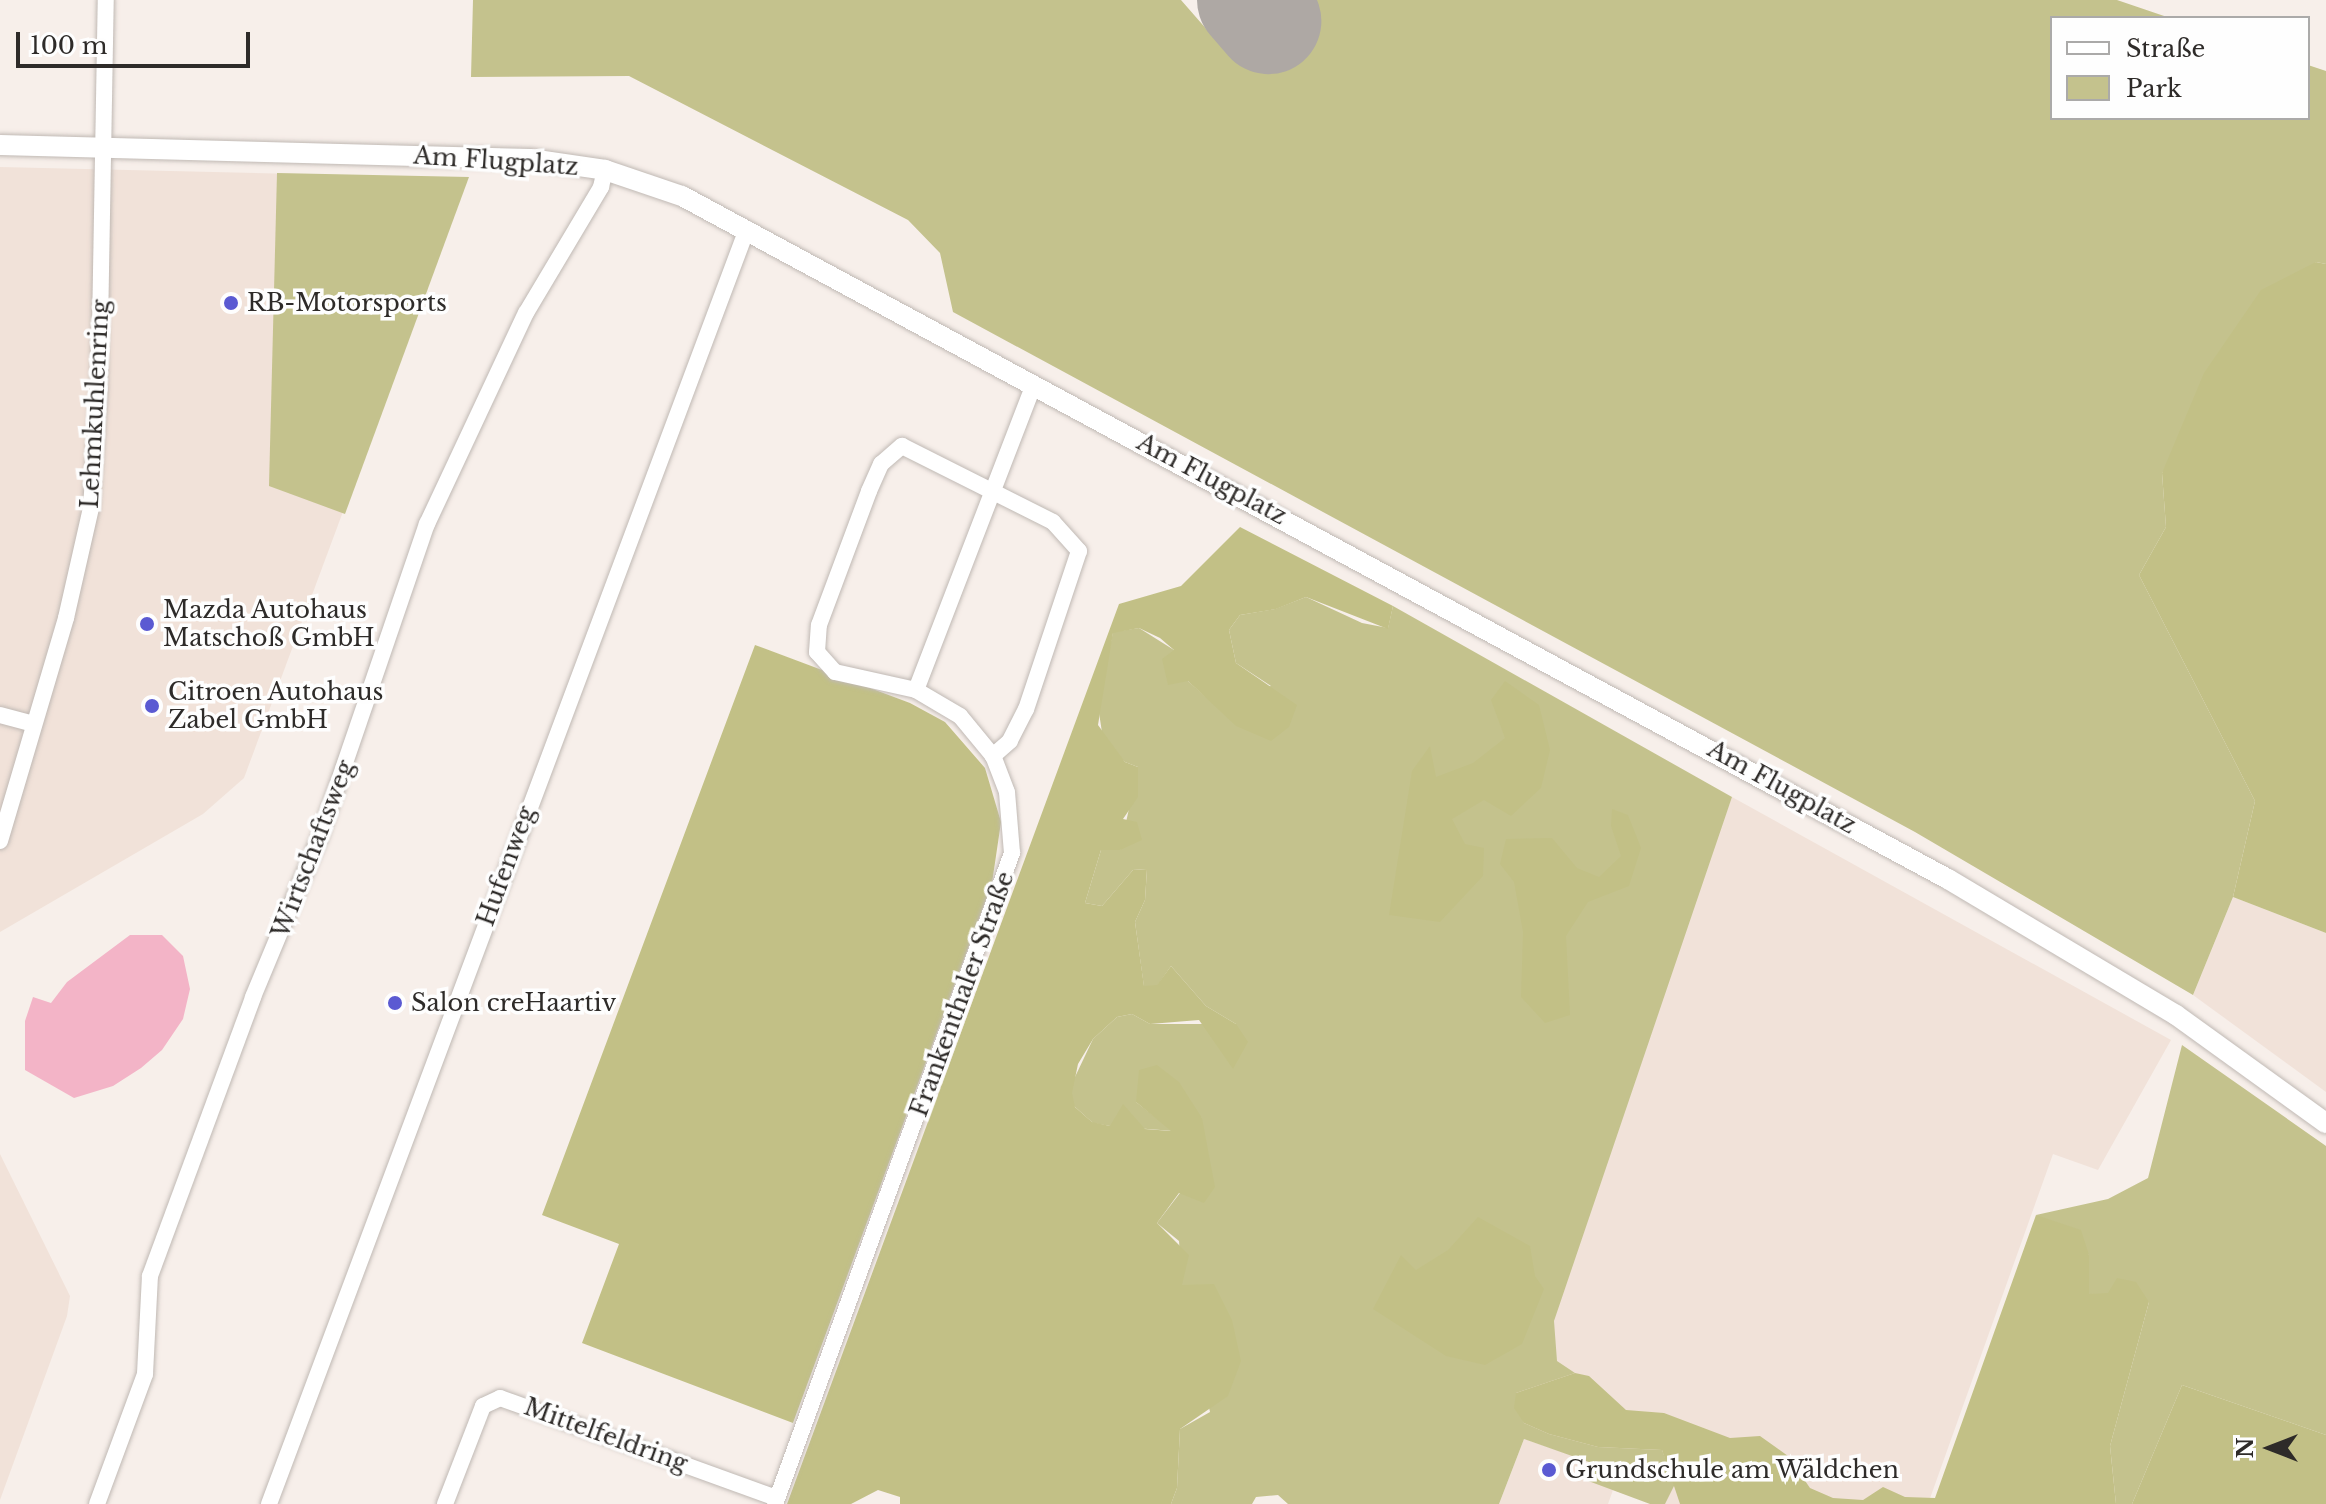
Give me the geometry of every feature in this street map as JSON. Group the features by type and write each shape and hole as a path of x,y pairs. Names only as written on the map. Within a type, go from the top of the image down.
{"street":[{"name":"Lehmkuhlenring","path":"0,841 78,571 91,508 98,410 106,0"},
{"name":"Am Flugplatz","path":"0,145 530,159 605,170 682,196 1948,879 2176,1015 2326,1123"},
{"name":"Wirtschaftsweg","path":"97,1504 145,1374 150,1276 253,997 320,836 427,524 526,313 601,187 605,170"},
{"name":"Hufenweg","path":"269,1504 747,229"},
{"path":"916,690 1034,384"},
{"name":"Frankenthaler Straße","path":"776,1501 1005,880 1013,823 993,756 960,716 916,690 835,672 817,652 819,625 881,464 902,446 992,490"},
{"path":"992,490 1053,522 1079,551 1026,709 1010,741 993,756"},
{"path":"0,715 34,724"},
{"name":"Mittelfeldring","path":"445,1504 483,1406 500,1398 776,1501"}],"shaded area":[{"path":"0,167 467,178 244,778 203,814 0,932"},
{"path":"2316,262 2326,264 2326,933 2233,897 2255,801 2139,575 2166,527 2162,473 2204,373 2261,290"},
{"path":"1240,527 1393,606 1388,629 1306,597 1276,609 1240,615 1229,630 1236,663 1297,705 1289,727 1271,741 1236,726 1188,681 1168,685 1162,659 1174,650 1160,638 1139,628 1113,633 1098,725 1125,762 1138,767 1138,797 1123,819 1137,822 1142,840 1120,850 1101,850 1085,903 1102,906 1133,870 1147,869 1145,900 1135,922 1144,986 1157,985 1171,966 1206,1006 1236,1024 1248,1042 1233,1069 1199,1020 1150,1024 1132,1014 1117,1017 1093,1039 1078,1064 1072,1093 1075,1107 1092,1122 1110,1126 1123,1104 1145,1129 1171,1131 1136,1102 1139,1070 1157,1065 1179,1082 1202,1118 1215,1187 1204,1203 1179,1193 1157,1223 1189,1255 1182,1285 1214,1284 1232,1320 1241,1361 1228,1396 1180,1429 1177,1488 1171,1504 900,1504 900,1497 878,1490 851,1504 787,1504 1119,604 1181,586"},
{"path":"755,645 910,703 945,722 985,768 1001,822 992,883 793,1423 582,1343 619,1244 542,1215"},
{"path":"1505,681 1539,705 1550,750 1541,788 1511,816 1484,800 1452,819 1465,844 1484,848 1483,876 1440,922 1389,915 1412,771 1430,746 1436,777 1473,763 1505,738 1491,700"},
{"path":"1732,797 2171,1040 2098,1170 2053,1154 1928,1504 1653,1504 1613,1490 1608,1504 1499,1504 1524,1439 1589,1461 1499,1420"},
{"path":"1612,809 1628,815 1641,848 1629,886 1588,902 1566,936 1570,1015 1545,1023 1521,997 1523,932 1514,882 1500,864 1506,839 1552,838 1577,868 1599,877 1621,856 1611,826"},
{"path":"2233,897 2326,933 2326,1092 2193,995"},
{"path":"130,935 162,935 183,956 190,989 183,1019 162,1050 141,1068 113,1086 74,1098 25,1070 25,1021 33,997 51,1003 67,982"},
{"path":"0,1154 70,1296 67,1316 0,1500"},
{"path":"2036,1215 2081,1230 2089,1255 2089,1294 2108,1293 2117,1278 2136,1282 2149,1302 2110,1446 2116,1504 1680,1504 1662,1450 1598,1447 1549,1434 1524,1423 1514,1408 1516,1393 1575,1373 1589,1376 1626,1410 1664,1413 1730,1438 1760,1436 1788,1456 1810,1488 1833,1498 1863,1500 1883,1487 1905,1497 1935,1498"},
{"path":"1478,1217 1530,1246 1535,1276 1544,1289 1522,1344 1485,1365 1446,1356 1373,1309 1401,1255 1416,1270 1448,1250"},
{"path":"2182,1385 2326,1435 2326,1504 2132,1504"}],"green space":[{"path":"473,0 1181,0 1229,55 1292,0 2117,0 2164,16 2050,16 2050,120 2310,120 2310,66 2326,71 2326,264 2316,262 2162,473 2166,527 2139,575 2255,801 2233,897 2193,995 1915,832 953,312 940,253 908,220 629,76 471,77"},
{"path":"277,173 469,177 345,514 269,486"},
{"path":"1306,597 1362,623 1388,628 1393,606 1732,797 1554,1321 1557,1361 1575,1373 1516,1393 1524,1423 1549,1434 1598,1447 1662,1450 1675,1484 1665,1504 1650,1504 1583,1479 1589,1462 1524,1439 1499,1504 1288,1504 1278,1495 1256,1497 1252,1504 1171,1504 1177,1488 1180,1429 1210,1412 1182,1285 1179,1241 1157,1223 1180,1193 1202,1118 1136,1102 1173,1131 1110,1126 1093,1123 1065,1098 1093,1039 1117,1017 1132,1014 1150,1024 1236,1024 1206,1006 1171,966 1157,986 1144,987 1135,922 1145,900 1147,869 1133,870 1102,906 1085,903 1101,850 1120,850 1138,767 1125,762 1103,739 1098,706 1113,632 1139,628 1174,650 1188,681 1208,699 1271,686 1236,663 1229,630 1240,615 1275,609"},
{"path":"2182,1045 2326,1146 2326,1435 2182,1385 2132,1504 2116,1504 2110,1446 2149,1302 2089,1294 2089,1255 2036,1215 2108,1199 2148,1178"}],"runway":[{"path":"1250,0 1268,21"}],"place":[{"name":"RB-Motorsports","path":"231,303"},
{"name":"Mazda Autohaus Matschoß GmbH","path":"147,624"},
{"name":"Citroen Autohaus Zabel GmbH","path":"152,706"},
{"name":"Salon creHaartiv","path":"395,1003"},
{"name":"Grundschule am Wäldchen","path":"1549,1470"}]}
